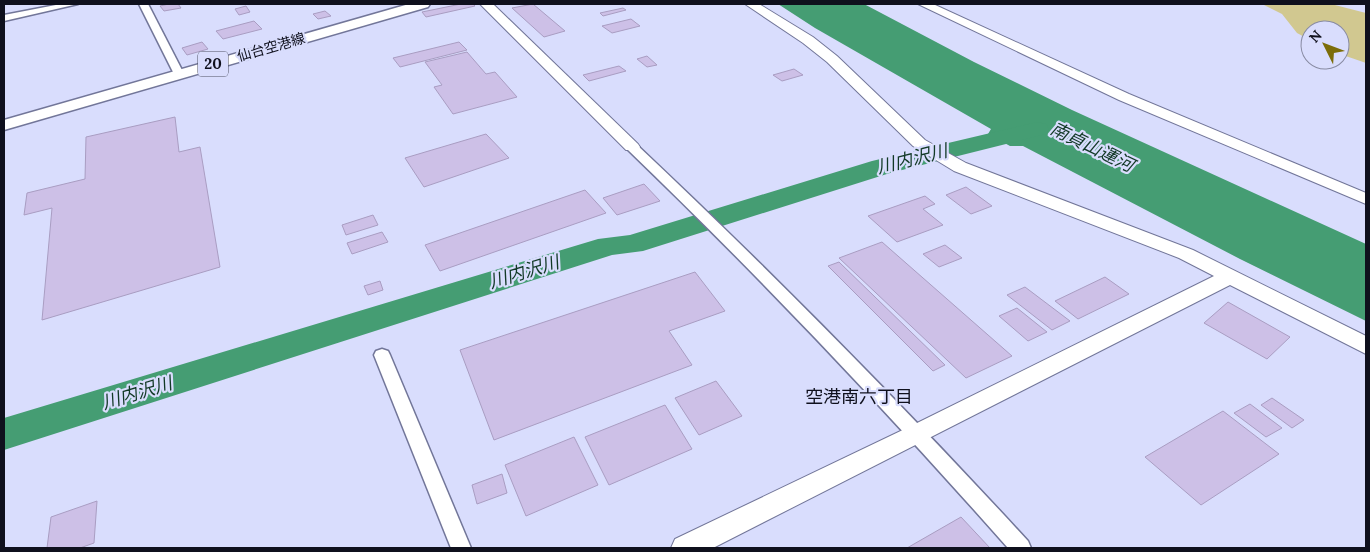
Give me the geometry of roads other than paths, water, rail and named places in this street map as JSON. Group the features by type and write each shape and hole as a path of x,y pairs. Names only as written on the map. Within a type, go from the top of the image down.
{"main road":[{"name":"仙台空港線","path":"4,125 177,70 400,4"},
{"name":"仙台空港線","path":"4,116 423,4"}],"street":[{"path":"4,18 73,4"},
{"path":"143,4 177,70"},
{"path":"486,4 715,226 918,434 1021,548"},
{"path":"751,4 808,40 832,59 919,143 960,167 1134,232 1232,276 1366,346"},
{"path":"924,4 1124,97 1366,199"},
{"path":"685,548 918,434 1232,276"},
{"path":"382,354 461,548"}],"water":[{"name":"南貞山運河","path":"778,4 864,4 974,62 1072,110 1366,244 1366,321 1240,259 1023,146 1010,146 988,134 991,129 815,28"}],"waterway":[{"name":"川内沢川","path":"4,434 609,246 632,244 881,167 1037,129"}],"district":[{"name":"空港南六丁目","path":"859,397"}]}
